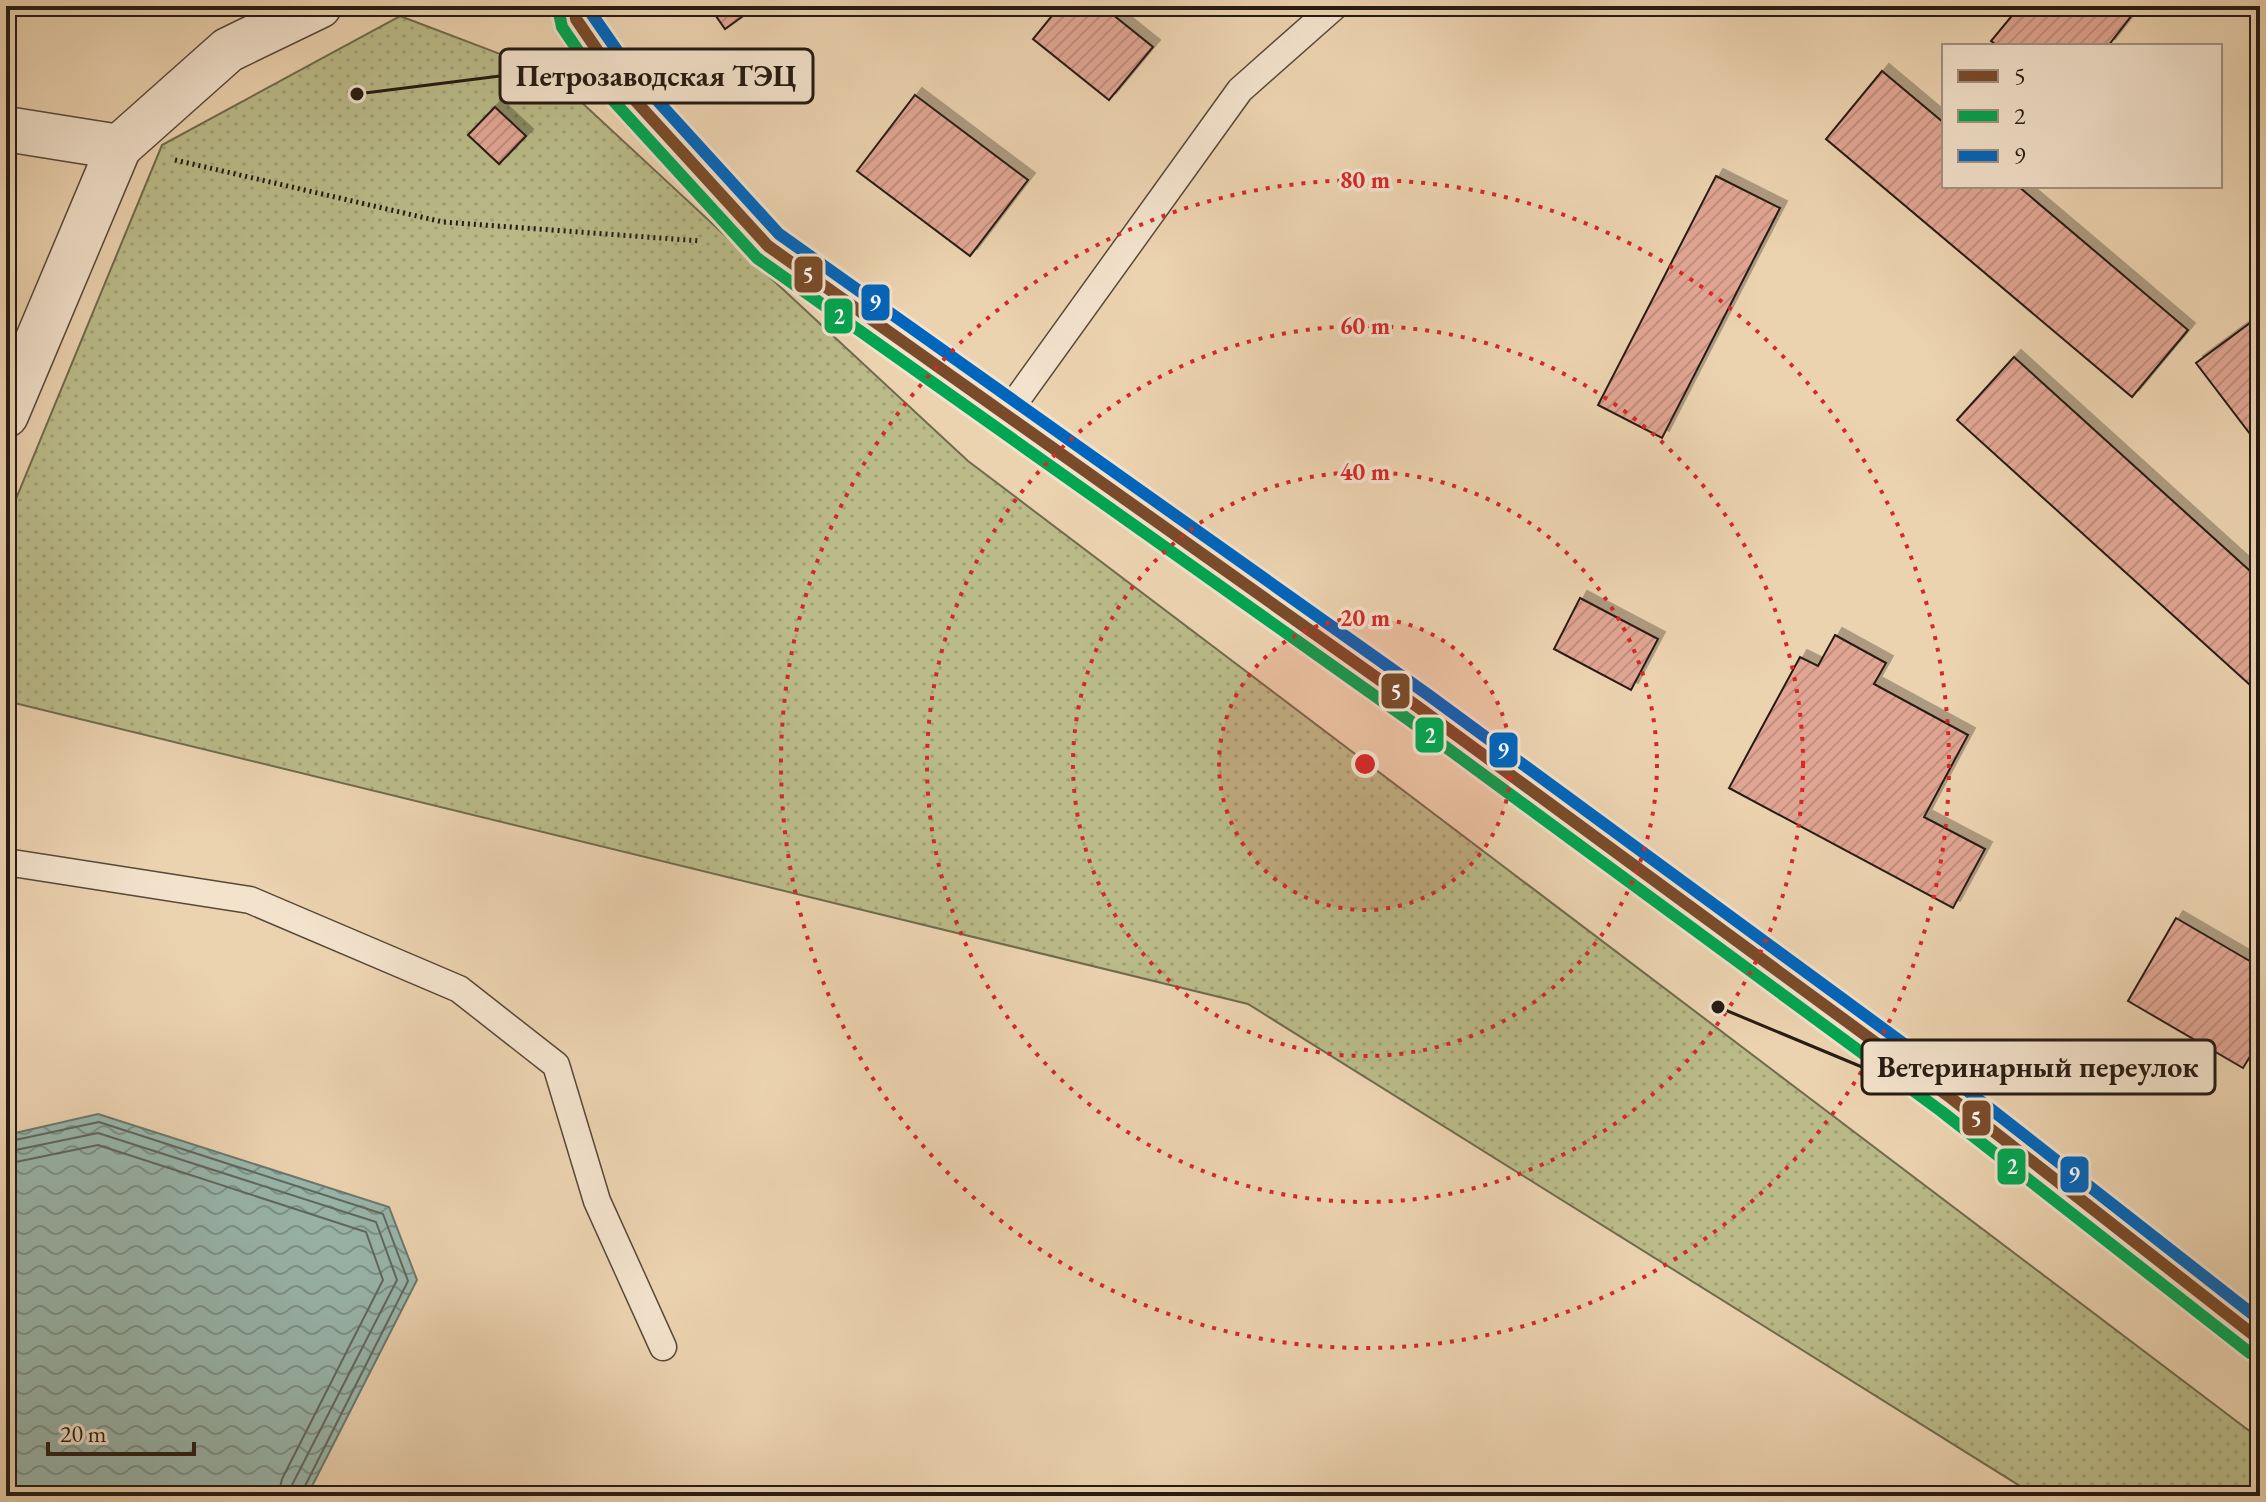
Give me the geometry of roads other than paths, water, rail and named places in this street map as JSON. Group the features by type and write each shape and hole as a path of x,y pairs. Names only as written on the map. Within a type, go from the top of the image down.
{"main road":[{"path":"6,415 119,147 228,50 319,6"},
{"path":"574,6 576,19 621,85 768,246 1418,707 1890,1053 2260,1340"},
{"path":"6,129 119,147"}],"lane":[{"path":"1005,416 1240,90 1335,6"},
{"path":"6,862 250,900 459,989 556,1065 597,1201 663,1347"}],"water":[{"path":"98,1114 389,1207 417,1280 307,1496 6,1496 6,1135"}],"place":[{"name":"Петрозаводская ТЭЦ","path":"357,94"},
{"name":"Ветеринарный переулок","path":"1718,1007"}]}
